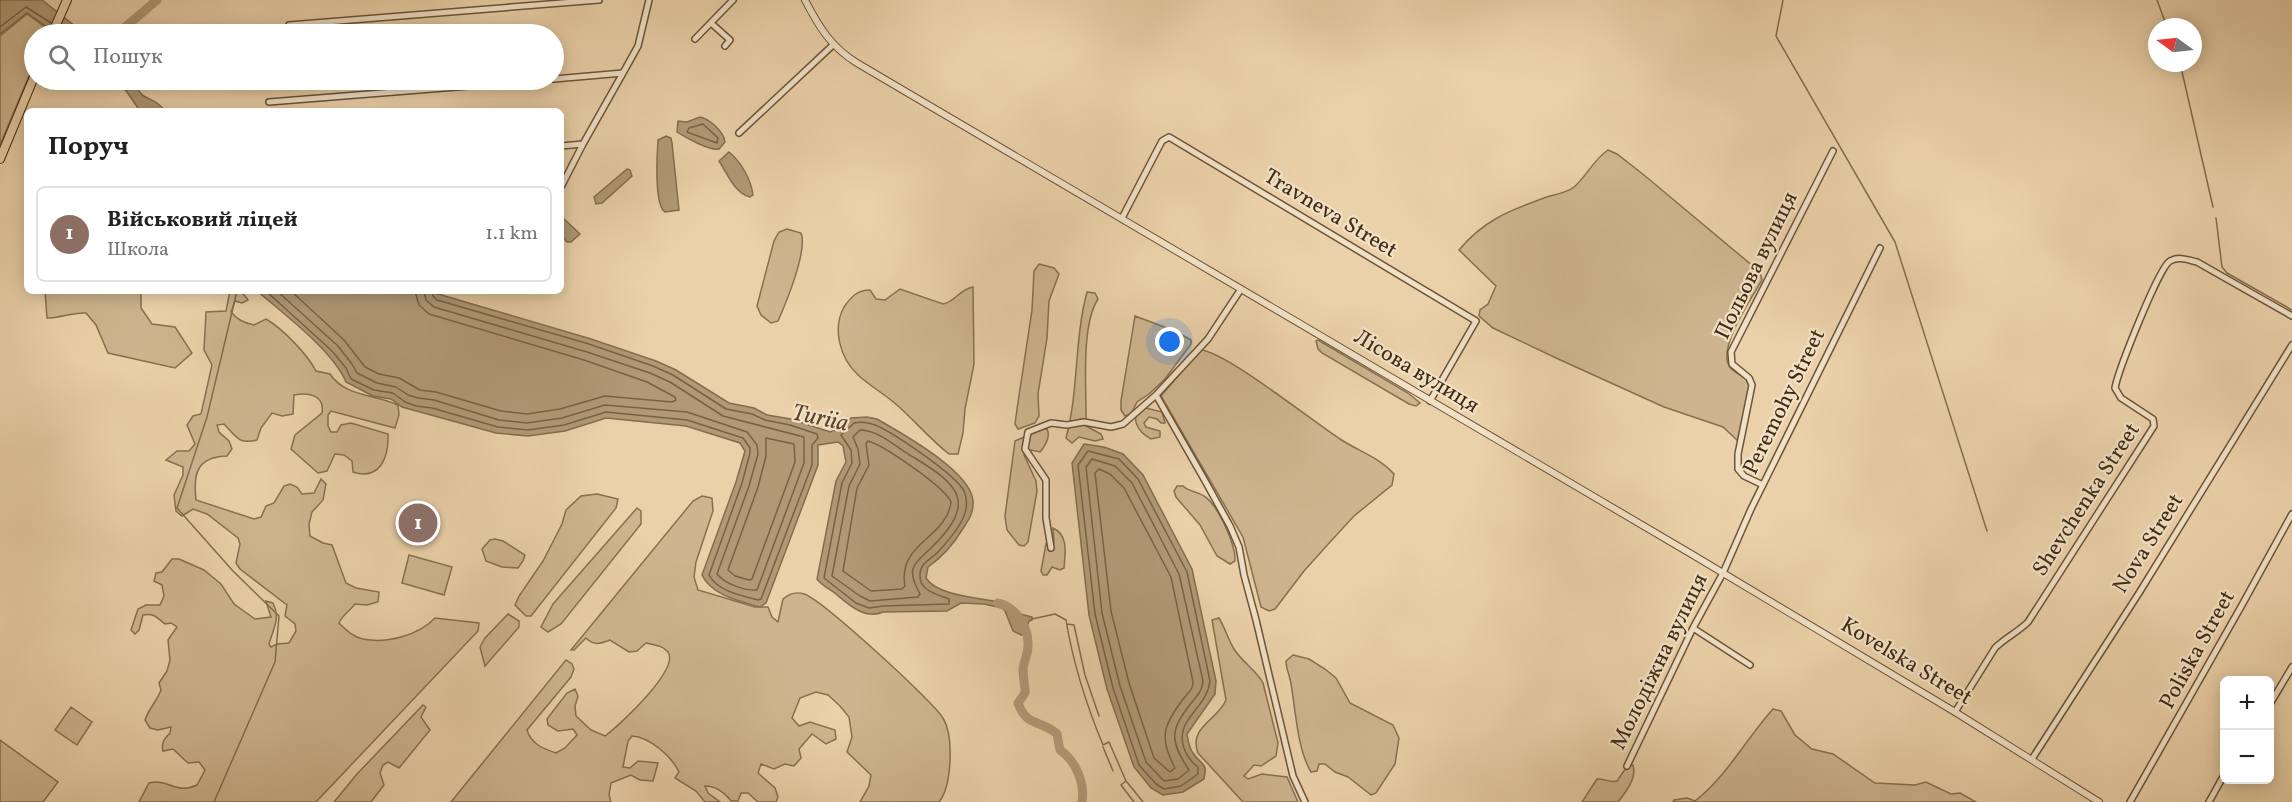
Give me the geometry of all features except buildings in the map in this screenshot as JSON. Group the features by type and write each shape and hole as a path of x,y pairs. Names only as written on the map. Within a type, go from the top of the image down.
{"highway":[{"path":"56,24 67,0"},
{"path":"0,159 29,90"}],"street":[{"path":"301,24 599,0"},
{"path":"564,181 642,34 648,0"},
{"path":"695,39 733,0"},
{"path":"739,133 832,45 805,0"},
{"path":"711,23 730,40 725,46"},
{"name":"Лісова вулиця","path":"832,45 868,71 1693,555"},
{"path":"564,78 623,73"},
{"path":"269,102 420,90"},
{"name":"Travneva Street","path":"1122,218 1162,141 1169,137 1180,143 1476,321 1430,400"},
{"path":"564,146 583,144"},
{"name":"Польова вулиця","path":"1763,485 1744,476 1738,468 1738,454 1752,385 1747,376 1735,368 1731,352 1833,151"},
{"name":"Peremohy Street","path":"1723,573 1763,485 1880,248"},
{"name":"Shevchenka Street","path":"1954,712 1995,648 2017,633 2028,622 2154,426 2153,419 2117,394 2116,382 2164,266 2171,261 2184,258 2197,262 2292,316"},
{"path":"1051,548 1046,518 1046,480 1025,449 1028,432 1051,423 1067,425 1084,422 1105,427 1123,424 1156,395 1208,339 1241,289"},
{"name":"Nova Street","path":"2032,759 2139,593 2292,345"},
{"path":"1156,395 1215,497 1239,547 1293,776 1305,802"},
{"name":"Poliska Street","path":"2130,802 2237,616 2292,514"},
{"name":"Kovelska Street","path":"1693,555 2100,802"},
{"name":"Молодіжна вулиця","path":"1627,766 1693,628 1723,573"},
{"path":"1693,628 1750,664"},
{"path":"2274,697 2292,667"},
{"path":"2209,802 2220,782"}],"shaded area":[{"path":"27,14 41,24 24,24 24,88 0,145 0,36"},
{"path":"1608,150 1617,154 1644,175 1760,272 1762,280 1738,322 1728,347 1729,366 1748,380 1749,388 1742,436 1738,441 1723,427 1664,407 1556,358 1493,328 1479,316 1480,310 1488,304 1496,286 1459,250 1477,231 1497,218 1571,189"},
{"path":"787,229 801,233 799,264 782,313 778,321 771,323 761,315 757,306 774,241 779,232"},
{"path":"1039,264 1054,268 1059,274 1049,301 1047,338 1038,394 1039,416 1035,423 1018,429 1015,424 1032,310 1034,271"},
{"path":"973,287 974,364 958,454 949,454 898,406 852,368 842,352 838,334 840,316 852,297 861,291 870,290 876,299 885,300 900,289 943,304"},
{"path":"1087,292 1095,293 1098,299 1092,311 1087,343 1086,426 1101,434 1103,439 1095,441 1079,437 1072,443 1066,438 1073,402 1080,328"},
{"path":"45,294 141,294 141,308 152,324 175,327 192,353 175,368 108,353 96,325 86,313 47,318"},
{"path":"229,294 243,294 248,300 242,303 235,301 231,312 239,319 254,325 266,319 294,342 316,371 330,374 336,381 352,391 398,405 399,415 395,428 331,411 328,415 328,426 331,432 337,432 341,425 351,423 388,434 387,451 381,465 370,473 362,474 353,472 352,461 344,455 335,454 327,471 318,473 291,449 295,435 322,413 321,402 314,396 294,395 293,414 282,416 272,413 261,428 257,440 241,440 224,424 217,425 219,432 229,441 232,449 227,456 209,460 199,468 195,482 196,500 254,519 261,517 266,506 274,503 284,486 290,484 297,487 302,494 314,493 321,479 326,484 323,500 312,512 309,524 310,536 332,545 346,583 356,588 379,592 378,602 367,605 355,604 340,620 339,623 342,626 356,637 382,640 412,633 435,618 479,623 478,631 316,802 139,802 149,783 156,782 189,788 197,785 205,770 199,762 188,763 173,749 163,751 163,743 171,727 158,730 150,728 145,720 161,690 159,683 167,671 170,660 168,640 177,627 171,623 165,624 156,616 143,615 139,630 135,634 131,630 138,609 146,605 160,605 164,596 162,585 154,581 156,573 162,572 172,559 179,559 204,570 221,584 234,604 255,619 271,617 266,601 273,603 276,619 269,644 271,647 289,643 296,631 295,624 285,616 287,605 240,569 236,563 240,544 238,538 207,514 193,509 182,516 176,511 174,495 183,475 183,467 166,460 177,451 189,451 195,444 187,425 193,416 201,414 212,365 204,350 206,312 226,311"},
{"path":"1135,316 1175,331 1191,340 1191,344 1165,379 1137,402 1131,414 1125,416 1121,410 1121,401"},
{"path":"1318,340 1408,393 1420,403 1416,406 1409,404 1322,353 1318,349 1316,341"},
{"path":"1200,350 1228,361 1340,439 1382,463 1394,474 1392,485 1354,516 1304,571 1275,609 1269,611 1261,607 1243,537 1161,396"},
{"path":"1142,407 1162,412 1165,423 1149,417 1144,423 1146,427 1160,431 1160,437 1151,439 1139,429 1136,416"},
{"path":"1047,429 1048,432 1044,447 1040,452 1031,450 1024,455 1036,481 1037,491 1028,542 1024,546 1019,545 1007,530 1005,516 1015,441"},
{"path":"1177,486 1183,486 1201,494 1215,508 1233,545 1235,561 1230,564 1217,556 1200,525 1176,497 1174,491"},
{"path":"597,494 618,499 616,508 531,616 526,616 515,605 543,561 562,524 566,510 581,496"},
{"path":"702,496 712,498 713,511 696,562 694,577 698,590 755,607 768,607 772,617 778,622 783,599 792,594 804,594 853,631 920,692 943,718 949,736 950,761 947,785 939,802 860,802 869,786 871,775 847,752 852,737 849,717 828,695 816,692 800,698 792,718 799,726 810,722 835,730 836,739 826,744 812,734 799,749 801,758 794,766 785,764 774,769 761,764 758,773 775,788 778,797 776,802 758,802 748,793 741,793 738,801 731,801 720,790 705,786 708,793 720,802 705,802 696,791 675,778 679,772 666,754 646,740 632,736 628,741 623,767 630,768 638,761 658,763 653,781 640,780 631,775 611,783 609,795 611,802 451,802 566,660 572,664 574,669 571,677 527,730 538,745 547,750 556,753 565,748 577,735 573,729 558,731 548,725 547,719 567,693 575,689 578,696 575,706 576,716 591,730 605,736 647,696 665,671 669,660 668,652 663,648 646,643 637,651 629,652 610,640 597,644 586,638 574,650 571,650 693,501"},
{"path":"637,508 641,511 641,524 561,624 548,632 541,627 553,604"},
{"path":"1053,528 1062,535 1064,540 1064,568 1060,570 1052,567 1047,575 1043,575 1041,571 1046,544 1051,550 1054,543"},
{"path":"490,540 503,541 525,555 518,568 502,567 486,561 482,549"},
{"path":"409,555 452,567 444,595 402,583"},
{"path":"508,614 519,621 519,627 485,666 480,647 485,638"},
{"path":"1219,618 1234,649 1263,683 1278,743 1276,756 1261,766 1254,765 1244,776 1248,779 1262,774 1287,777 1298,802 1243,802 1198,753 1196,744 1200,730 1226,700 1212,620"},
{"path":"1293,655 1309,659 1325,669 1336,678 1350,703 1393,725 1399,738 1395,764 1376,793 1371,795 1348,777 1335,772 1325,764 1319,764 1317,771 1311,772 1300,741 1286,664 1286,661"},
{"path":"423,705 426,707 421,717 430,730 399,768 388,762 383,765 380,773 384,785 371,802 334,802 357,774"},
{"path":"71,707 92,722 77,745 55,730"},
{"path":"1773,709 1781,711 1795,735 1812,749 1833,754 1875,783 1915,785 1926,782 1951,794 1960,793 1976,802 1673,802 1687,798 1695,801 1706,791 1727,769"},
{"path":"0,740 58,782 43,802 0,802"},
{"path":"1628,765 1633,765 1633,775 1630,785 1618,802 1582,802 1597,779 1617,781"}],"water":[{"path":"0,0 42,0 72,24 43,24 27,13 0,34"},
{"path":"125,90 139,90 143,96 162,108 138,108"},
{"path":"700,117 712,123 722,134 725,142 719,149 704,146 677,132 678,121 687,122"},
{"path":"666,136 671,138 672,143 679,210 665,212 659,200 657,167 658,140"},
{"path":"729,152 748,177 753,195 750,197 740,192 719,161"},
{"path":"627,169 630,170 632,176 602,203 596,204 594,197"},
{"path":"564,219 580,234 571,242 564,238"},
{"path":"261,294 438,294 591,339 656,361 676,370 729,403 754,408 767,415 791,419 830,432 845,425 851,418 877,419 917,443 948,466 969,489 973,501 972,513 966,523 955,541 928,567 926,578 940,589 951,593 1008,605 1014,611 1032,617 1032,620 1029,621 1025,634 1021,635 1013,631 1002,608 984,604 961,603 947,611 864,613 852,607 822,584 817,579 836,481 846,462 843,446 838,442 818,445 818,465 766,603 760,607 727,597 712,588 702,575 745,451 740,443 686,426 606,418 565,431 528,436 496,433 402,407 391,399 373,396 346,382 330,358 294,322"},
{"path":"1084,444 1104,447 1123,454 1143,475 1192,569 1216,681 1215,694 1187,734 1192,751 1204,766 1204,779 1183,792 1163,795 1151,788 1134,767 1107,689 1089,615 1072,463"}],"waterway":[{"path":"129,24 157,0"},
{"path":"1783,0 1776,36 1895,242 1987,531"},
{"path":"2157,0 2164,18"},
{"path":"2182,72 2213,207"},
{"path":"2216,218 2222,267 2227,273 2292,310"},
{"path":"214,802 275,662 279,616 233,571 177,508 207,417 236,294"},
{"name":"Turiia","path":"998,603 1016,613 1024,625 1028,639 1023,669 1025,693 1018,703 1030,720 1057,734 1060,750 1071,760 1081,780 1082,802"},
{"path":"1032,619 1055,614 1066,620 1076,668 1091,714 1103,745 1109,742 1126,781 1121,785 1134,802"},
{"path":"1067,624 1074,625 1085,675 1099,716"},
{"path":"1103,747 1113,771"},
{"path":"1127,782 1143,802"}],"place":[{"name":"Військовий ліцей","path":"418,523"}]}
